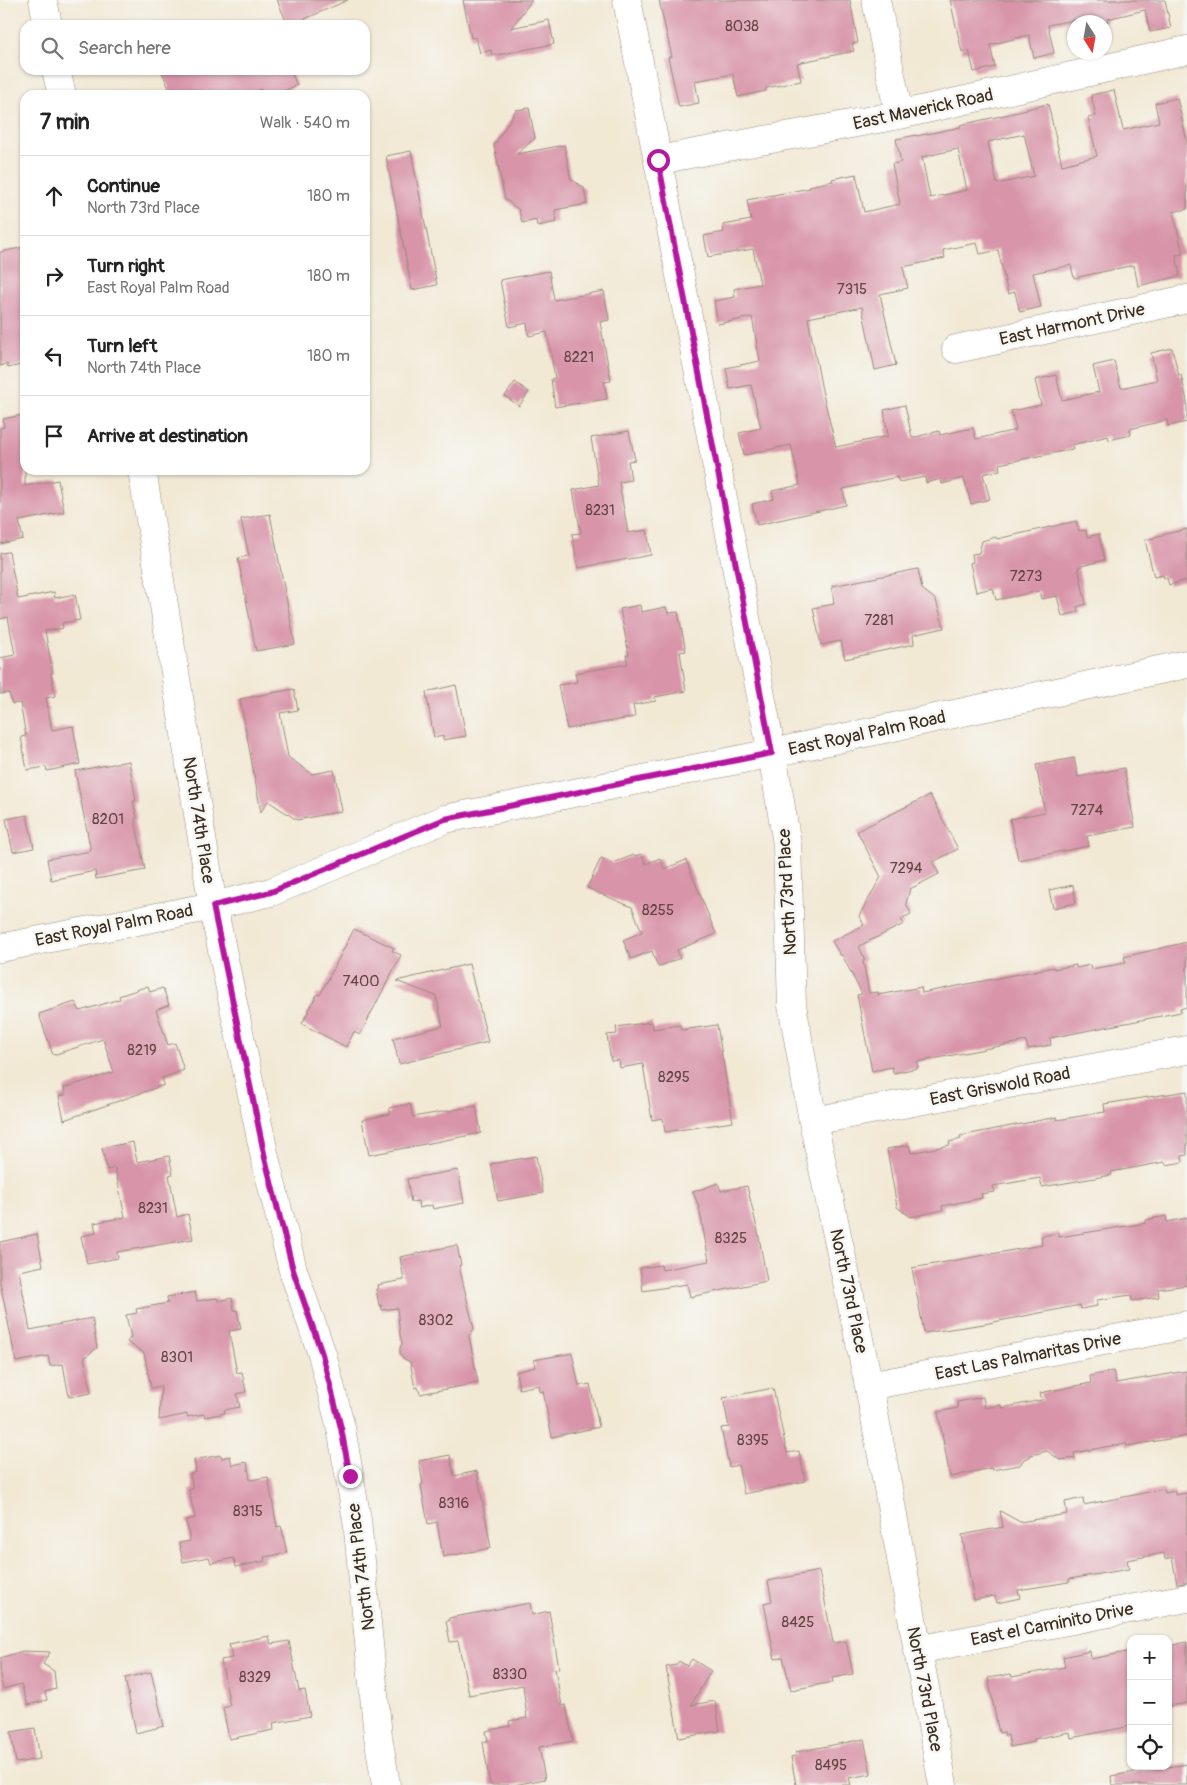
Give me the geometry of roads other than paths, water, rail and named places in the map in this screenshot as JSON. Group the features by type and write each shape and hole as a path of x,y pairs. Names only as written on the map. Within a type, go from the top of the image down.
{"street":[{"path":"43,0 47,20"},
{"name":"North 73rd Place","path":"627,0 772,753 787,844 792,1005 813,1121 868,1386 942,1785"},
{"path":"876,0 899,115"},
{"name":"East Maverick Road","path":"658,160 899,115 1187,50"},
{"path":"57,75 61,90"},
{"name":"East Harmont Drive","path":"956,349 1187,298"},
{"name":"North 74th Place","path":"143,475 213,906 265,1158 293,1270 322,1354 341,1428 357,1520 378,1736 386,1785"},
{"name":"East Royal Palm Road","path":"0,948 213,906 271,892 445,819 772,753 1187,664"},
{"name":"East Griswold Road","path":"813,1121 1187,1050"},
{"name":"East Las Palmaritas Drive","path":"868,1386 1187,1325"},
{"name":"East el Caminito Drive","path":"917,1650 1187,1598"}]}
